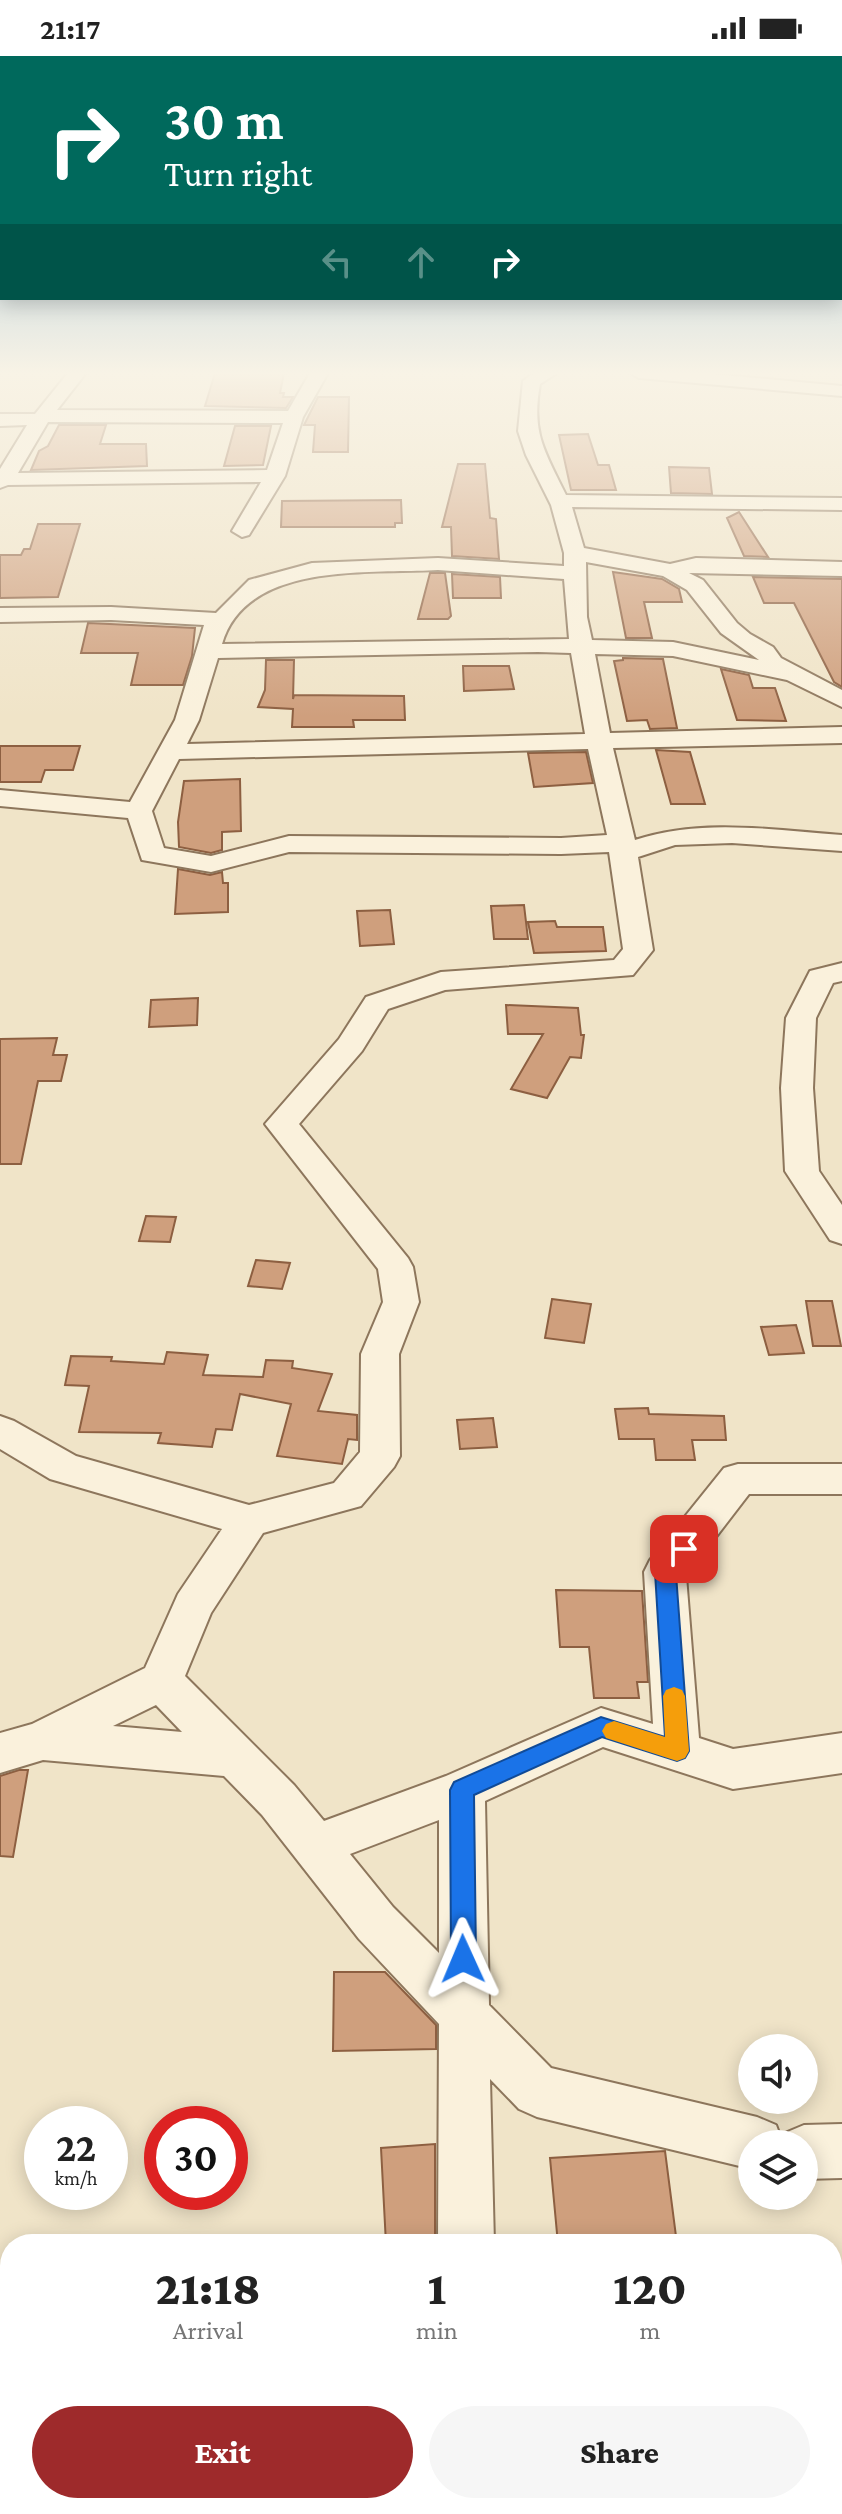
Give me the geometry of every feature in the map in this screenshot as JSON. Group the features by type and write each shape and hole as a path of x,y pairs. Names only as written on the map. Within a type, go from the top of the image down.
{"street":[{"path":"242,531 268,488"},
{"path":"0,1431 64,1468 249,1521 347,1495 380,1456 380,1354 401,1302 395,1267 309,1155 281,1124 351,1044 377,1003 441,981 585,969 622,969 638,950 622,846 576,617 576,563 553,488"},
{"path":"559,501 840,508"},
{"path":"842,569 696,564 670,571 576,563 438,564 312,570 257,585 216,625 187,720 139,811 152,854 211,864 289,844 622,846 672,837 732,835 842,843"},
{"path":"670,571 695,585 729,628 765,652 786,673"},
{"path":"0,615 153,613 222,620"},
{"path":"209,651 583,646 673,649 805,678 842,700"},
{"path":"170,752 842,735"},
{"path":"0,798 139,811"},
{"path":"842,972 821,977 801,1018 797,1088 802,1171 842,1232"},
{"path":"677,1751 665,1572 738,1479 842,1479"},
{"path":"0,1753 43,1740 161,1681 193,1606 249,1521"},
{"path":"161,1681 278,1800 376,1923 537,2091 738,2139"},
{"path":"315,1846 462,1790 601,1727 733,1769 842,1753"},
{"path":"43,1740 236,1757"},
{"path":"462,1790 466,2234"},
{"path":"818,2152 842,2151"}],"building":[{"path":"452,488 487,488 490,518 496,519 499,559 452,556 451,527 442,527"},
{"path":"570,488 616,490 571,490"},
{"path":"671,488 711,488 712,494 671,493"},
{"path":"401,500 402,523 395,523 395,527 281,527 282,501"},
{"path":"739,512 768,557 744,556 727,518"},
{"path":"38,524 80,524 58,597 0,598 0,555 21,555 24,549 30,549"},
{"path":"613,572 662,579 679,589 682,602 644,602 652,638 626,638"},
{"path":"430,573 445,573 451,616 448,619 418,619"},
{"path":"452,574 500,577 501,598 453,598"},
{"path":"753,577 842,579 842,687 834,682 794,603 764,603"},
{"path":"88,623 195,628 192,656 183,685 131,685 138,653 81,653"},
{"path":"623,658 663,659 677,728 650,729 647,720 627,721 614,661"},
{"path":"266,660 294,660 293,699 294,695 404,696 405,720 353,720 354,727 292,727 293,709 258,707 265,690"},
{"path":"463,666 509,666 514,689 464,691"},
{"path":"721,669 749,675 753,688 775,688 786,721 737,720"},
{"path":"0,746 80,746 73,770 45,770 41,782 0,782"},
{"path":"656,750 690,752 705,804 671,804"},
{"path":"586,752 593,783 534,787 528,753"},
{"path":"240,779 241,831 222,832 222,850 211,853 179,847 178,822 184,781"},
{"path":"178,869 210,875 222,872 223,883 228,883 228,912 175,914"},
{"path":"524,905 528,939 494,939 491,906"},
{"path":"390,910 394,944 360,946 357,911"},
{"path":"555,921 557,927 603,927 606,951 534,953 528,922"},
{"path":"198,998 197,1025 149,1027 151,1000"},
{"path":"506,1005 578,1008 581,1035 584,1035 581,1058 570,1057 547,1098 511,1089 543,1034 508,1034"},
{"path":"57,1038 53,1055 67,1055 61,1081 38,1081 21,1164 0,1164 0,1039"},
{"path":"146,1216 176,1217 170,1242 139,1241"},
{"path":"256,1260 290,1263 282,1289 248,1286"},
{"path":"552,1299 591,1304 584,1343 545,1338"},
{"path":"806,1301 832,1301 841,1346 813,1346"},
{"path":"796,1325 804,1353 769,1355 761,1327"},
{"path":"167,1352 208,1355 203,1375 263,1377 266,1360 293,1361 292,1368 332,1374 318,1411 357,1415 357,1440 348,1439 342,1464 277,1456 291,1404 240,1394 232,1430 216,1429 212,1447 158,1443 161,1433 79,1432 89,1386 65,1385 71,1356 112,1357 111,1361 164,1364"},
{"path":"648,1408 649,1414 724,1416 726,1440 692,1440 695,1460 656,1460 654,1439 619,1439 615,1409"},
{"path":"493,1418 497,1447 460,1449 457,1420"},
{"path":"556,1590 642,1591 648,1682 637,1682 639,1698 594,1698 589,1647 560,1647"},
{"path":"28,1770 13,1857 0,1856 0,1776"},
{"path":"334,1972 385,1972 436,2025 436,2049 333,2051"},
{"path":"435,2144 435,2234 385,2234 381,2148"},
{"path":"665,2151 676,2234 557,2234 550,2158"}],"slow traffic":[{"path":"614,1731 677,1751 674,1696"}],"route":[{"path":"463,1959 462,1790 601,1727 677,1751 665,1572 684,1549"}]}
